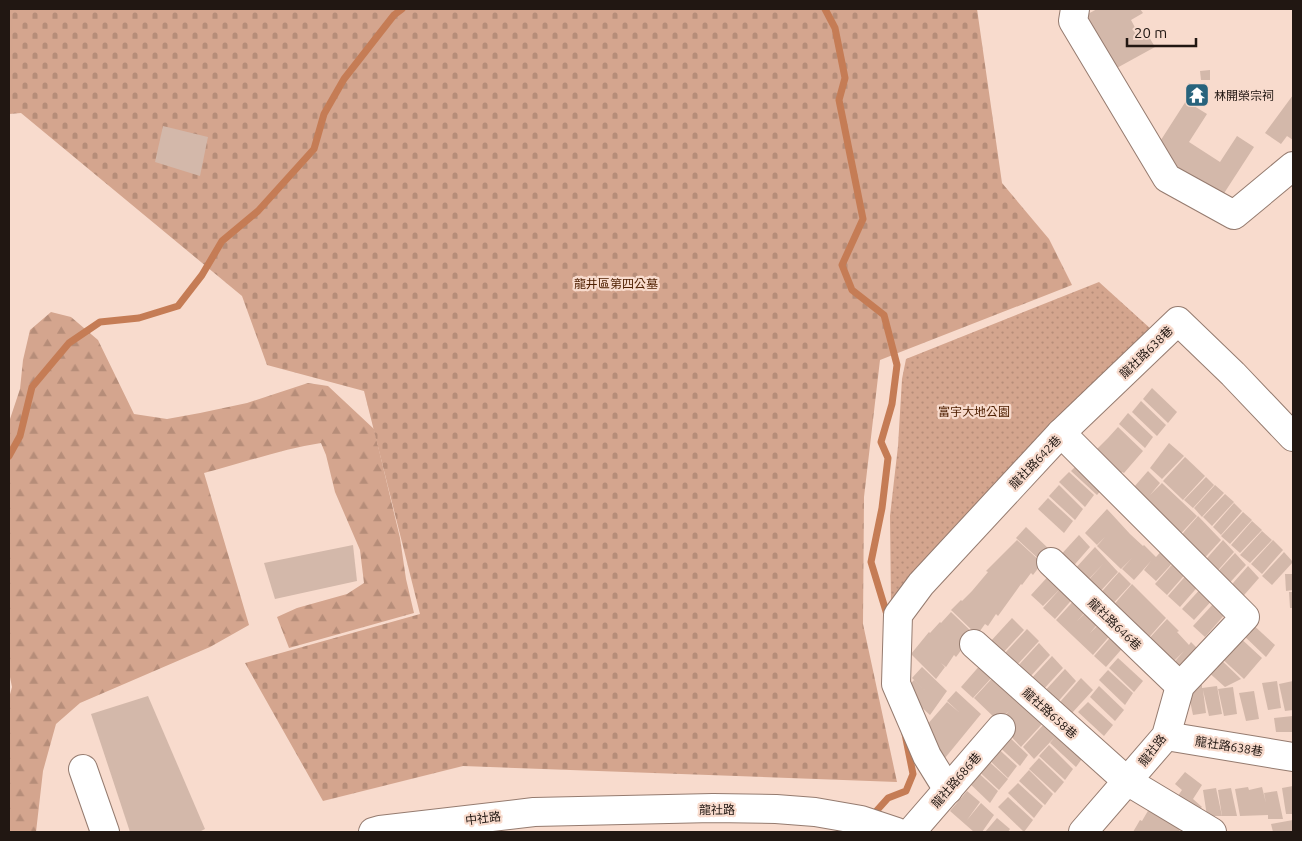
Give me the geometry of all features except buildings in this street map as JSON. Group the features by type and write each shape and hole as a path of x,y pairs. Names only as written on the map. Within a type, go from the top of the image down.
{"street":[{"path":"1075,9 1073,21 1167,178 1234,215 1293,166"},
{"name":"龍社路638巷","path":"1061,433 1178,321 1233,374 1293,437"},
{"name":"龍社路642巷","path":"948,790 927,756 896,684 898,615 921,584 1061,433 1245,617 1180,686"},
{"name":"龍社路646巷","path":"1051,562 1180,686"},
{"name":"龍社路658巷","path":"974,644 1127,781"},
{"name":"龍社路","path":"1083,832 1166,736 1180,686"},
{"name":"龍社路686巷","path":"912,832 1001,728"},
{"name":"龍社路638巷","path":"1166,736 1293,757"},
{"path":"83,769 105,832"},
{"path":"1127,781 1212,832"},
{"name":"龍社路","path":"536,822 713,808 776,809 815,812 861,820 897,832"},
{"name":"中社路","path":"373,832 380,830 536,822"}],"green space":[{"name":"龍井區第四公墓","path":"9,9 977,9 1002,183 1049,239 1072,285 880,360 864,497 863,624 897,782 463,766 323,801 245,663 420,614 364,391 267,365 242,296 21,113 9,114"},
{"name":"富宇大地公園","path":"1099,282 1152,330 891,604 890,516 898,446 902,379 906,359"},
{"path":"51,312 71,317 98,340 134,414 167,419 247,403 308,383 328,386 374,429 400,538 406,579 414,613 289,648 277,617 297,608 347,594 364,583 360,550 335,492 326,455 321,443 277,452 204,473 249,625 210,647 80,703 56,724 43,771 36,832 9,832 9,698 12,687 9,672 9,422 20,389 23,360 30,330"}],"waterway":[{"path":"9,456 20,436 32,387 69,343 100,322 139,318 178,306 202,275 222,241 258,211 314,149 324,114 344,79 394,15 402,9"},
{"path":"825,9 835,28 845,78 839,100 863,219 842,265 852,290 884,315 897,365 892,404 881,442 888,458 882,508 871,562 888,618"},
{"path":"871,817 888,798 906,791 913,774 905,734"}],"place":[{"name":"林開榮宗祠","path":"1197,95"}]}
